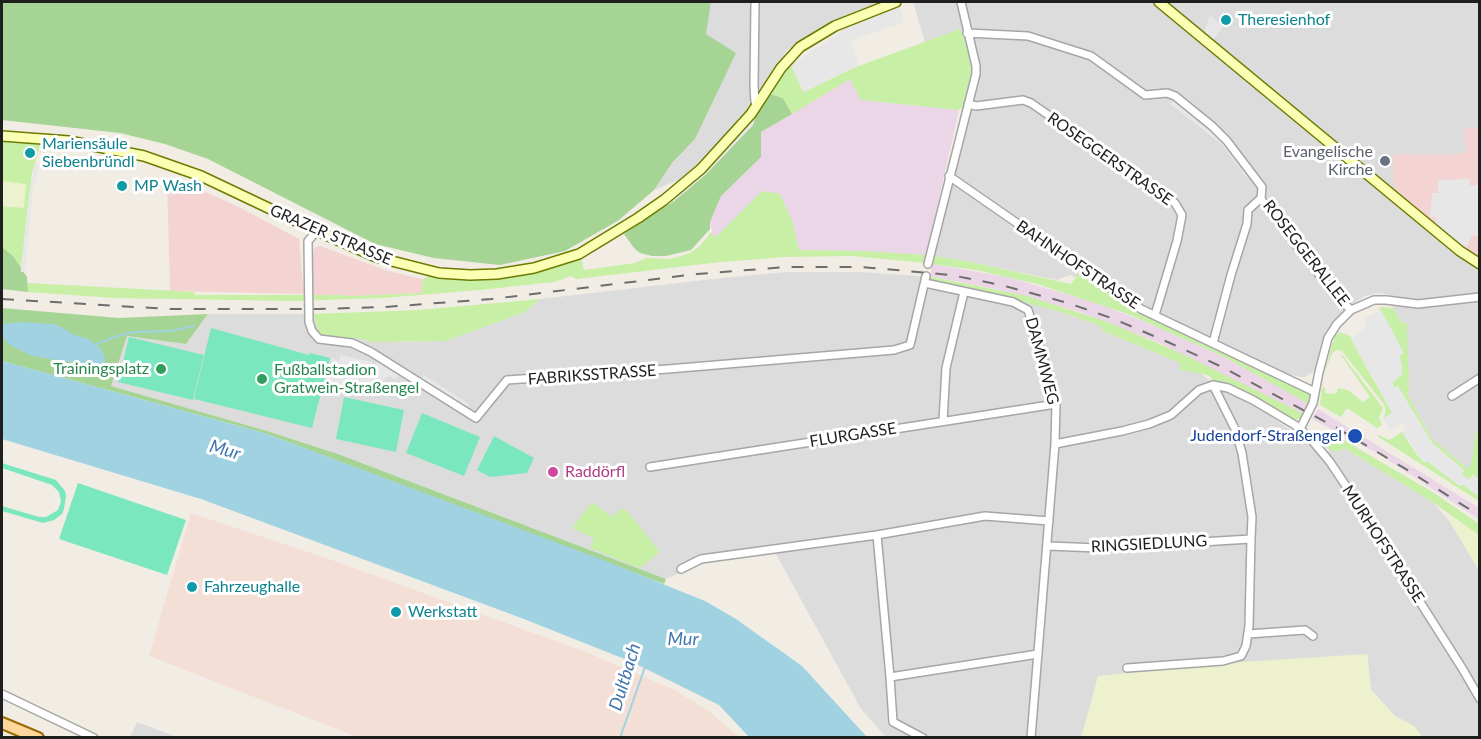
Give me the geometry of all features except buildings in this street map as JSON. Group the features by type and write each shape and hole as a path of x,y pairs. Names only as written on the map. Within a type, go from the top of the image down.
{"main road":[{"name":"GRAZER STRASSE","path":"2,136 95,145 124,151 213,181 376,257 438,273 497,274 534,268 579,254 620,230 664,200 701,169 758,105 781,68 800,47 835,26 896,2"},
{"path":"1160,2 1460,251 1479,264"},
{"path":"2,723 38,738"}],"street":[{"path":"755,2 754,86 755,102 758,105"},
{"path":"928,264 976,66 961,2"},
{"name":"ROSEGGERALLEE","path":"967,33 1028,36 1091,56 1145,95 1167,93 1175,96 1227,141 1262,187 1263,202 1280,221 1335,295 1351,310"},
{"name":"ROSEGGERSTRASSE","path":"968,105 1023,100 1031,103 1175,203 1182,215 1177,241 1155,315"},
{"name":"BAHNHOFSTRASSE","path":"949,176 1141,309 1315,392"},
{"path":"1213,343 1247,224 1248,210 1261,198"},
{"name":"FABRIKSSTRASSE","path":"317,231 308,241 309,322 312,332 319,339 352,344 371,352 476,418 507,381 894,350 910,345 925,279"},
{"name":"DAMMWEG","path":"925,279 964,292 1017,303 1028,310 1044,357 1056,404 1055,444"},
{"path":"943,421 946,368 964,292"},
{"path":"1031,738 1055,444 1149,424 1171,415 1199,390 1213,385 1237,392 1300,429 1313,403 1328,338 1336,324 1351,310 1368,302 1381,300 1418,304 1479,297"},
{"path":"1452,396 1479,378"},
{"path":"1127,668 1223,661 1241,656 1246,646 1251,584 1252,517 1242,453 1235,429 1213,385"},
{"name":"FLURGASSE","path":"650,467 1056,404"},
{"name":"MURHOFSTRASSE","path":"1300,429 1330,462 1352,495 1462,668 1479,699"},
{"path":"681,570 701,559 877,535 985,516 1049,521"},
{"path":"877,535 893,722 923,738"},
{"name":"RINGSIEDLUNG","path":"1048,546 1099,548 1251,539"},
{"path":"1248,634 1305,630 1313,636"},
{"path":"890,677 1038,654"},
{"path":"2,694 94,738"}],"shaded area":[{"path":"711,2 880,2 846,15 787,50 755,102 688,176 654,190 672,163 695,139 735,53 705,34"},
{"path":"913,2 1479,2 1480,431 1476,434 1471,465 1468,469 1432,439 1407,394 1409,388 1407,327 1406,322 1402,324 1393,308 1390,295 1378,293 1365,296 1351,305 1326,331 1314,371 1305,377 1300,377 1270,370 1070,275 1057,280 933,256 956,163 963,107 974,66 960,29 925,42"},
{"path":"900,7 904,22 851,40 858,65 803,92 791,65 843,30"},
{"path":"1210,15 1223,27 1213,40 1204,33"},
{"path":"850,79 861,100 959,110 926,255 799,250 792,220 762,192 714,239 710,222 721,196 760,157 761,132"},
{"path":"1175,99 1225,140 1253,177 1248,179 1221,144 1170,104"},
{"path":"756,114 753,125 705,175 674,201 659,208"},
{"path":"1479,128 1479,264 1403,204 1394,190 1393,154 1466,153 1464,129"},
{"path":"40,163 33,188 25,272 21,272 29,195 35,164"},
{"path":"1469,179 1470,186 1479,185 1479,237 1472,235 1466,249 1435,225 1436,217 1430,217 1432,193 1438,193 1438,180"},
{"path":"167,181 196,188 235,205 299,239 304,294 170,291"},
{"path":"320,246 388,271 423,279 422,293 311,296 311,253"},
{"path":"932,264 1007,277 1097,303 1224,357 1310,404 1304,414 1157,342 1080,312 1000,290 930,276"},
{"path":"787,272 861,272 918,276 966,284 1102,326 1103,331 1180,363 1180,370 1200,373 1223,391 1261,410 1327,452 1330,449 1337,451 1344,448 1434,503 1450,522 1479,570 1479,737 1422,737 1414,726 1395,716 1371,690 1367,655 1082,731 1081,737 886,737 861,709 775,552 718,558 666,579 338,454 110,386 127,336 186,344 208,314 313,314 320,336 358,338 373,342 446,341 525,312 540,299"},
{"path":"1381,310 1404,353 1399,356 1402,374 1393,382 1392,388 1398,386 1432,443 1464,471 1462,474 1469,479 1473,475 1479,479 1479,496 1462,484 1460,486 1428,461 1425,463 1402,432 1406,429 1403,423 1390,430 1383,419 1392,413 1351,339 1365,328 1365,318"},
{"path":"340,355 372,362 371,368 375,366 377,360 400,375 395,380 390,376 363,393 359,388 358,394 332,388 327,380 332,358 339,361"},
{"path":"424,375 469,404 466,409 421,380"},
{"path":"1318,409 1479,508 1479,519 1377,453 1312,419"},
{"path":"191,513 332,560 586,652 675,690 710,712 739,737 357,737 149,656"},
{"path":"137,722 177,737 130,737"}],"green space":[{"path":"2,2 711,2 706,34 736,53 695,139 672,163 654,190 619,220 565,251 500,265 434,258 375,244 208,159 165,144 120,133 2,120"},
{"path":"960,29 974,66 963,107 959,110 861,100 850,79 792,114 783,98 770,94 791,65 804,92 853,68"},
{"path":"770,94 783,98 792,114 761,132 761,157 721,196 710,222 710,229 691,250 666,256 652,256 640,253 634,248 624,234 659,208 674,201 705,175 753,125 756,114"},
{"path":"2,136 42,138 32,174 21,269 13,256 2,247 2,206 24,208 26,184 2,181"},
{"path":"2,181 26,183 24,208 2,206"},
{"path":"762,191 780,194 792,220 799,250 926,255 926,263 852,256 785,257 576,279 571,276 554,282 480,290 382,298 294,301 115,298 28,292 28,283 195,292 195,295 353,296 421,293 423,279 430,276 501,277 550,268 581,258 584,270 635,263 646,258 671,259 690,253 700,246 711,232 715,238"},
{"path":"2,247 13,256 27,277 28,292 2,289"},
{"path":"933,256 1071,284 1079,273 1126,305 1304,390 1309,394 1309,404 1224,357 1128,314 1037,284 976,270 930,264"},
{"path":"928,276 1027,296 1108,322 1185,355 1304,414 1300,419 1292,419 1232,386 1211,380 1212,378 1207,375 1180,370 1180,363 1103,331 1101,326 1031,304 930,282"},
{"path":"540,299 525,312 446,341 373,342 358,338 328,338 320,336 313,314 418,310"},
{"path":"1380,307 1393,308 1402,324 1407,322 1409,388 1407,394 1432,439 1468,469 1471,464 1476,433 1479,431 1479,479 1473,475 1469,480 1461,474 1464,470 1432,443 1398,387 1393,389 1393,382 1402,374 1402,365 1381,310 1379,311"},
{"path":"2,308 119,318 208,314 186,344 127,336 111,386 338,454 666,579 664,584 264,433 2,361"},
{"name":"Fußballstadion Gratwein-Straßengel","path":"211,328 309,355 310,353 330,358 312,428 194,399"},
{"path":"1340,332 1352,337 1374,381 1394,408 1392,413 1383,419 1386,410 1383,403 1342,351 1337,350 1332,353 1324,375 1335,336"},
{"name":"Trainingsplatz","path":"129,337 204,355 193,400 118,382"},
{"path":"1340,354 1383,408 1379,418 1382,425 1377,428 1347,408 1341,417 1320,405 1322,388 1325,387 1325,393 1336,394 1338,388 1348,390 1363,402 1370,397"},
{"path":"344,397 404,410 396,452 336,439"},
{"path":"422,413 480,437 464,476 406,453"},
{"path":"1322,432 1336,443 1340,438 1434,493 1479,524 1479,535 1434,503 1344,448 1337,452 1328,449 1319,440"},
{"path":"1402,432 1425,463 1427,461 1460,486 1462,484 1479,496 1479,501 1377,436 1389,440"},
{"path":"494,436 534,458 527,473 490,477 477,470"},
{"path":"2,463 56,480 65,491 66,496 62,514 54,520 43,523 2,511 2,506 46,517 58,510 61,501 59,492 52,485 2,468"},
{"path":"78,483 186,520 167,575 59,539"},
{"path":"592,502 612,517 622,508 628,512 660,552 640,568 590,548 594,538 572,528"},
{"path":"1451,516 1479,535 1479,570 1450,522"},
{"path":"1367,654 1371,690 1395,716 1414,726 1422,737 1081,738 1098,676 1241,662"}],"water":[{"path":"22,322 54,324 72,334 89,339 102,350 104,366 100,369 90,365 37,357 23,352 7,343 2,335 2,324"},
{"name":"Mur","path":"2,361 264,433 603,560 705,601 736,619 802,666 867,737 749,737 719,705 632,662 524,619 201,499 2,439"}],"waterway":[{"path":"95,345 134,332 172,331 194,326"},
{"name":"Dultbach","path":"620,738 645,667"}],"railway":[{"path":"2,299 169,309 318,309 385,307 492,299 697,274 786,267 862,267 951,275 1001,285 1068,303 1114,319 1170,343 1222,367 1337,428 1480,516"}],"place":[{"name":"Theresienhof","path":"1226,20"},
{"name":"Mariensäule Siebenbründl","path":"30,153"},
{"name":"Evangelische Kirche","path":"1385,161"},
{"name":"MP Wash","path":"122,186"},
{"name":"Trainingsplatz","path":"161,369"},
{"name":"Fußballstadion Gratwein-Straßengel","path":"262,379"},
{"name":"Judendorf-Straßengel","path":"1355,436"},
{"name":"Raddörfl","path":"553,472"},
{"name":"Fahrzeughalle","path":"192,587"},
{"name":"Werkstatt","path":"396,612"}]}
